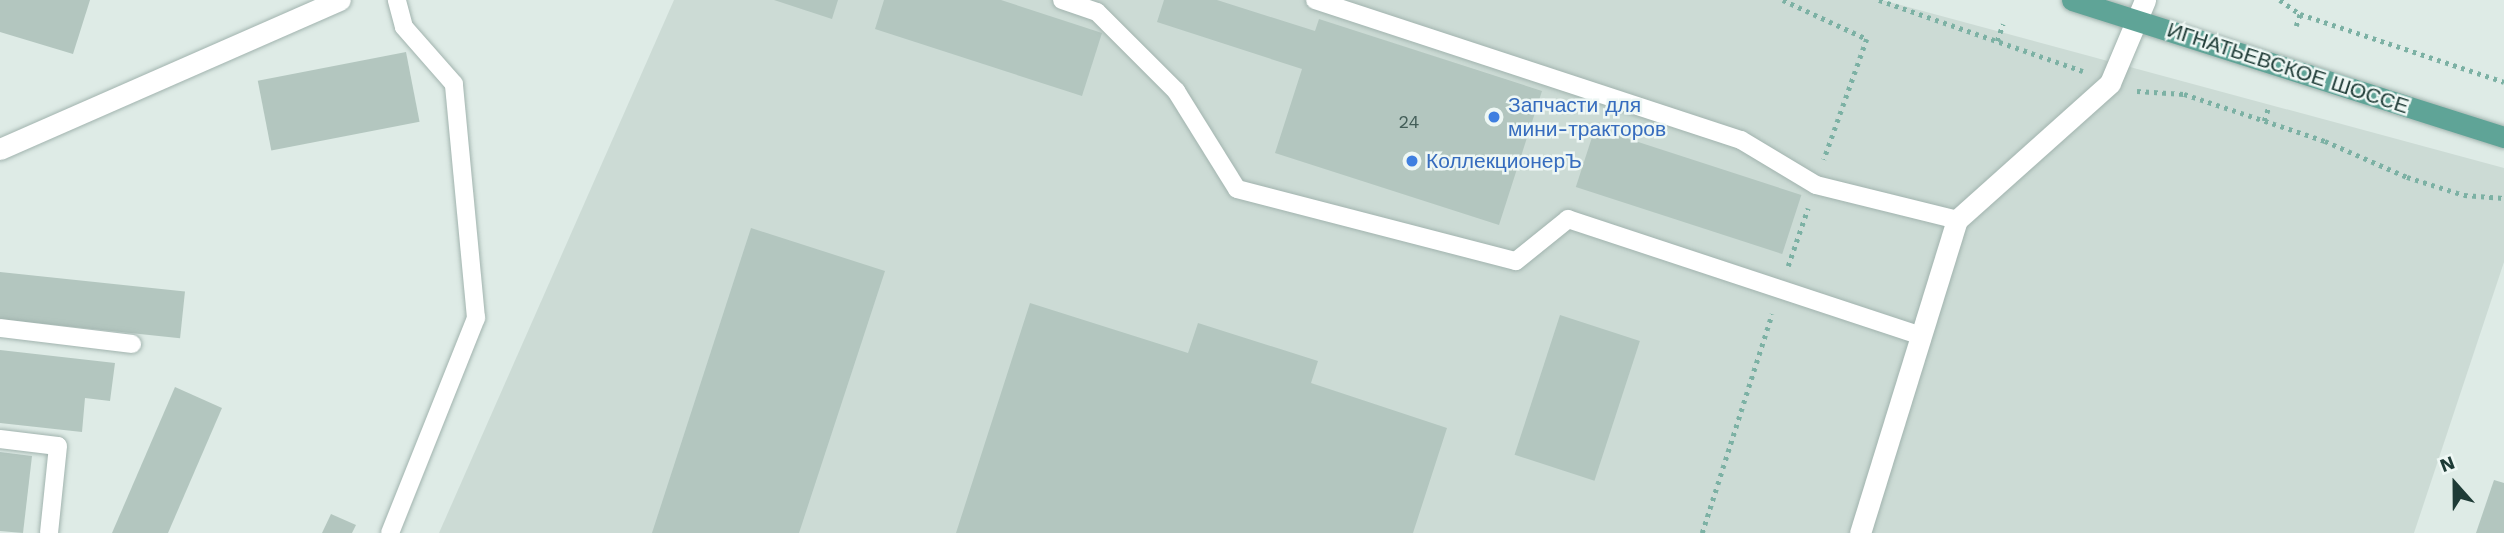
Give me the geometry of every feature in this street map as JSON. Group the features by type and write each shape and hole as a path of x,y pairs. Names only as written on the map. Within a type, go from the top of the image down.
{"main road":[{"name":"ИГНАТЬЕВСКОЕ ШОССЕ","path":"2072,0 2142,10 2504,137"}],"street":[{"path":"0,149 340,0"},
{"path":"1860,533 1918,335 1957,220 2110,83 2142,10"}],"lane":[{"path":"390,533 476,318 454,84 404,27 397,0"},
{"path":"1062,0 1097,12 1177,91 1237,189 1516,261 1568,219 1918,335"},
{"path":"1315,0 1741,140 1816,185 1957,220"},
{"path":"0,328 132,344"},
{"path":"0,439 58,446 49,533"}],"path":[{"path":"1702,533 1780,290 1867,39 1783,0"},
{"path":"1879,0 2110,83 2184,94 2264,121 2441,188 2504,198"},
{"path":"2280,0 2300,14 2504,82"},
{"path":"2296,26 2300,14"},
{"path":"1997,41 2003,24"},
{"path":"2264,121 2269,106"}],"shaded area":[{"path":"674,0 1882,0 2504,168 2504,262 2414,533 439,533"}],"building":[{"path":"0,0 90,0 73,54 0,32"},
{"path":"774,0 838,0 832,19"},
{"path":"884,0 1001,0 1102,33 1082,96 875,29"},
{"path":"1164,0 1217,0 1315,31 1319,19 1542,91 1499,225 1275,153 1302,69 1157,22"},
{"path":"406,52 420,122 271,151 258,81"},
{"path":"1595,128 1801,195 1782,254 1576,187"},
{"path":"751,228 885,271 799,533 652,533"},
{"path":"0,272 185,291 180,338 0,319"},
{"path":"1030,303 1188,353 1198,323 1318,361 1311,383 1447,428 1413,533 956,533"},
{"path":"1560,315 1640,341 1594,481 1515,455"},
{"path":"0,350 115,363 110,401 85,398 82,432 0,423"},
{"path":"175,387 222,408 168,533 112,533"},
{"path":"0,452 32,456 23,533 0,531"},
{"path":"2494,480 2504,483 2504,533 2476,533"},
{"path":"331,514 356,525 352,533 322,533"}],"place":[{"name":"Запчасти для мини-тракторов","path":"1494,117"},
{"name":"КоллекционерЪ","path":"1412,161"}]}
